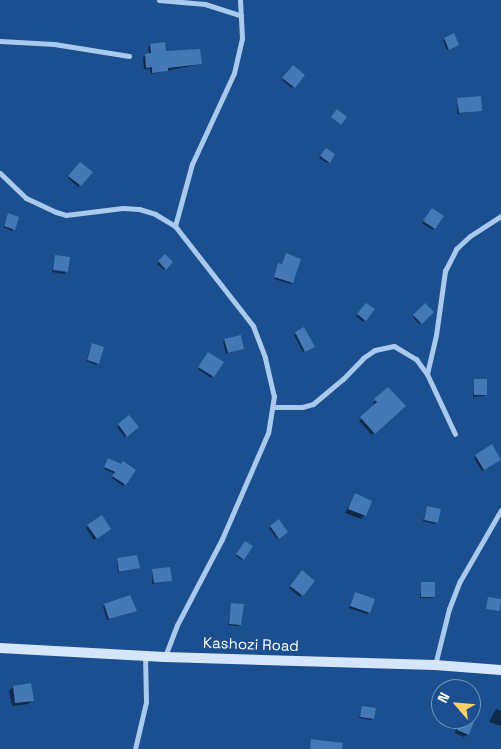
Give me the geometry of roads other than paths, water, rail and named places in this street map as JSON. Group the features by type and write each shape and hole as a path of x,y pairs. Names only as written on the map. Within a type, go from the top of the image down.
{"main road":[{"name":"Kashozi Road","path":"0,648 166,657 434,665 501,670"}],"street":[{"path":"159,0 205,4 241,16"},
{"path":"175,226 192,164 234,73 242,38 240,0"},
{"path":"0,41 54,44 129,56"},
{"path":"0,174 26,198 56,212 66,214 123,208 139,209 155,214 175,226 208,271 253,326 272,384 274,407 268,433 232,516 177,625 166,657"},
{"path":"427,374 436,335 445,271 456,249 470,236 501,216"},
{"path":"274,407 302,407 313,404 337,384 363,358 385,347 394,346 416,359 427,374 455,434"},
{"path":"434,665 449,609 460,581 501,510"},
{"path":"135,749 146,702 145,655"}]}
